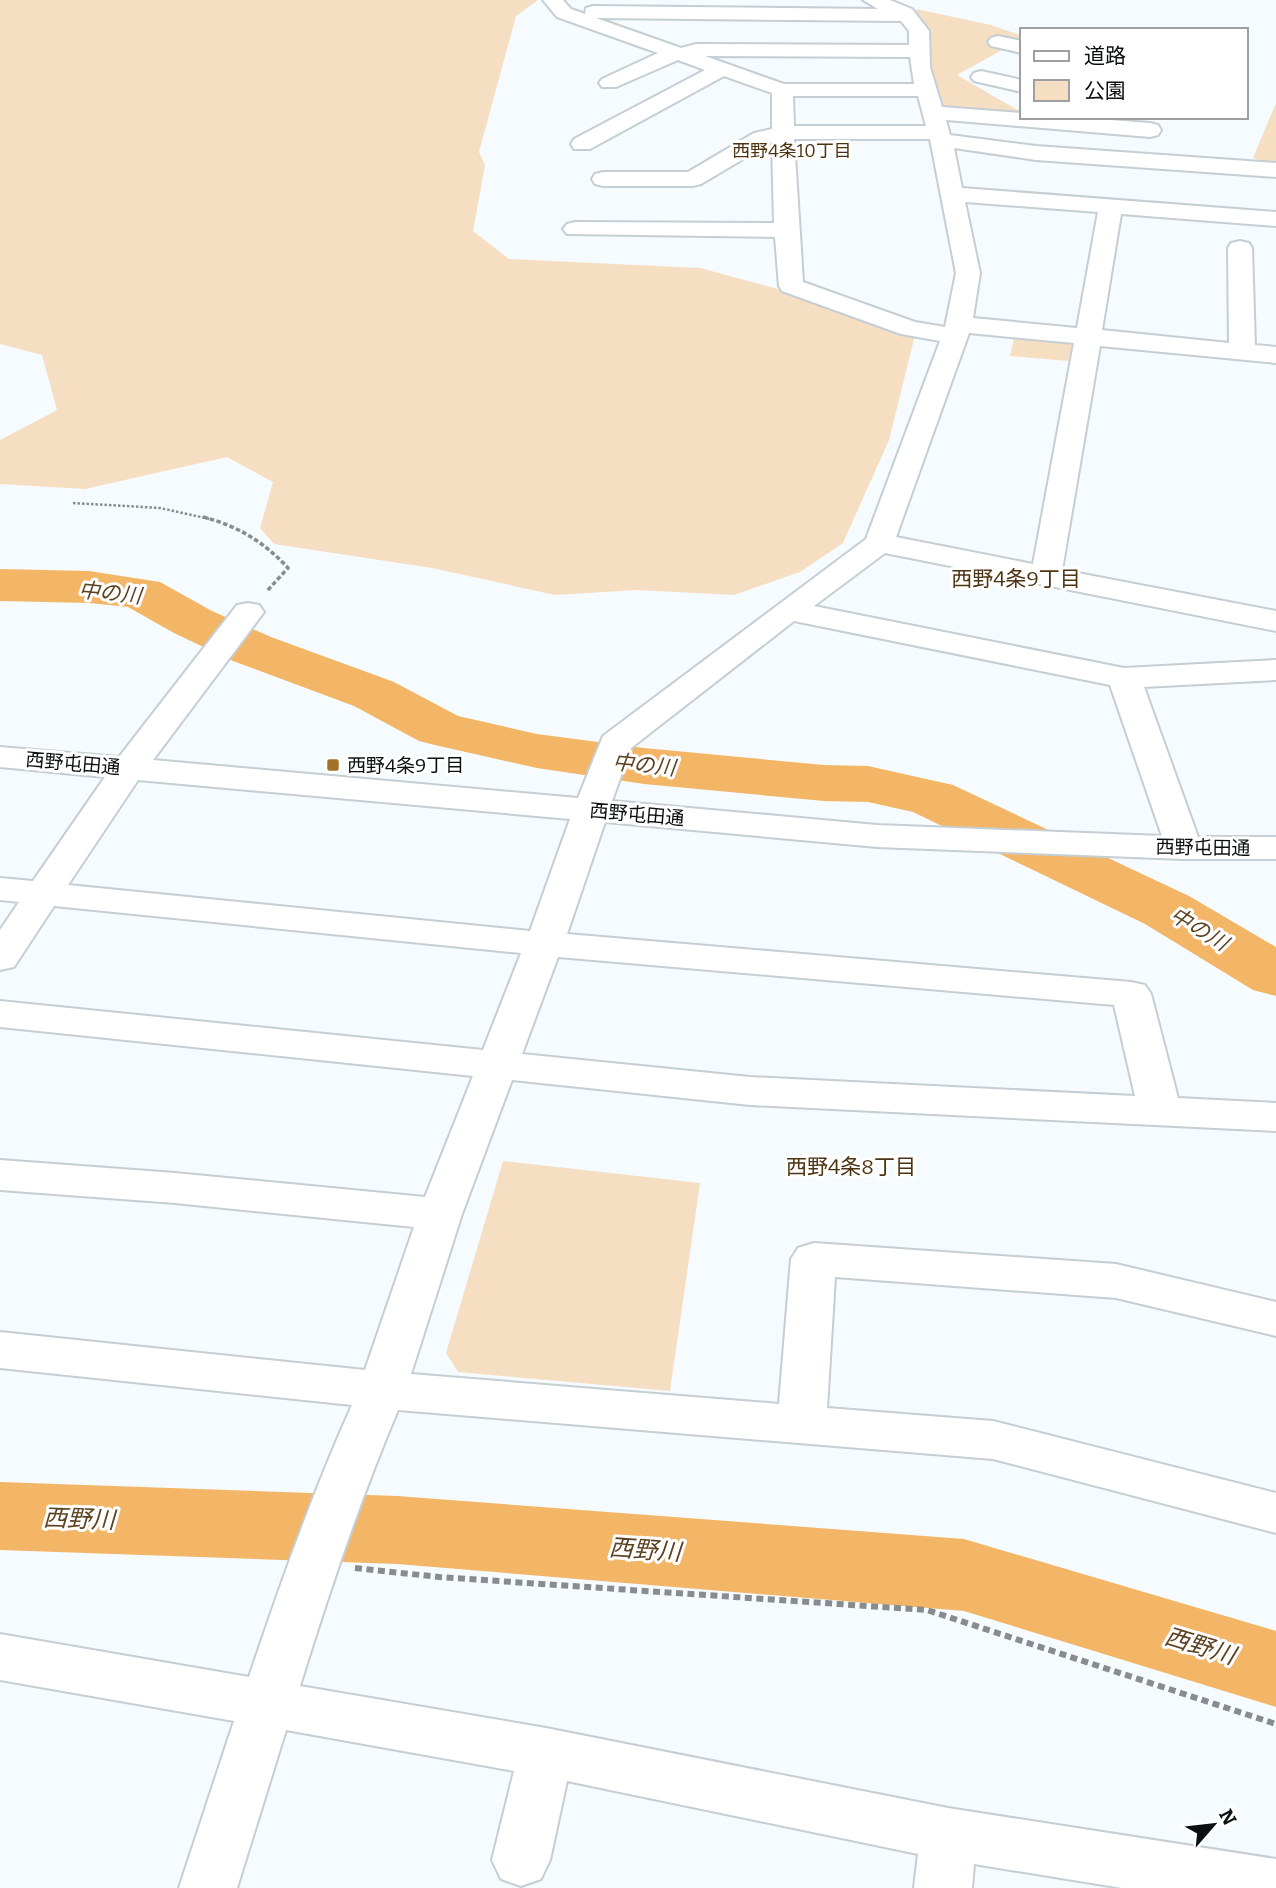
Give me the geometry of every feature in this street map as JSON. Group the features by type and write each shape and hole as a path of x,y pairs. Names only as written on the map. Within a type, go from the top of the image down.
{"street":[{"path":"723,0 757,9 761,14"},
{"path":"208,1888 268,1702 331,1569 342,1480 382,1390 440,1214 544,944 615,743 879,543 956,330 968,273 935,118 920,66 919,31 906,15 873,0"},
{"path":"561,8 592,12 906,15"},
{"path":"561,8 782,90 935,118 972,142 1036,153 1276,170"},
{"path":"998,42 1020,47"},
{"path":"609,83 662,58 696,50 919,51"},
{"path":"582,144 724,68"},
{"path":"981,77 1020,86"},
{"path":"782,90 786,230 792,286 910,329 1089,336 1276,355"},
{"path":"603,179 693,179 762,138 783,133 935,118 1020,119"},
{"path":"1030,119 1151,124 1144,161"},
{"path":"952,194 1276,219"},
{"path":"1046,576 1111,207"},
{"path":"575,229 786,230"},
{"path":"1240,248 1242,352"},
{"path":"879,543 1274,625"},
{"path":"788,610 1124,678 1276,670"},
{"path":"0,958 129,768 248,612"},
{"path":"1124,678 1184,848"},
{"name":"西野屯田通","path":"0,757 129,768 597,793 877,836 1184,848 1276,848"},
{"path":"0,889 544,944 1131,994 1160,1111"},
{"path":"0,1014 750,1091 1276,1117"},
{"path":"0,1174 440,1214"},
{"path":"802,1424 814,1259 1116,1281 1276,1319"},
{"path":"0,1350 382,1390 993,1440 1276,1513"},
{"path":"0,1657 546,1752 948,1834 1276,1886"},
{"path":"521,1860 546,1752"},
{"path":"943,1888 948,1834"}],"path":[{"path":"74,503 131,504 211,518 254,535 277,552 288,568 248,612"},
{"path":"331,1569 927,1610 1276,1724"}],"green space":[{"path":"0,0 538,0 516,16 479,152 485,165 473,231 509,259 700,268 796,294 915,335 889,440 843,543 800,572 734,595 637,590 555,595 432,568 274,544 260,528 273,482 227,457 85,489 0,484 0,440 57,410 42,355 0,344"},
{"path":"916,9 991,25 1020,35 1020,40 957,75 1020,112 1009,114 942,107 934,89"},
{"path":"1276,103 1276,167 1253,158"},
{"path":"1015,334 1073,339 1069,361 1010,356"},
{"path":"503,1161 700,1183 670,1391 458,1372 446,1353"}],"waterway":[{"name":"中の川","path":"0,585 89,587 141,593 193,622 252,649 374,694 439,729 537,751 644,766 824,783 868,784 932,798 1167,910 1276,975"},
{"name":"西野川","path":"0,1516 397,1530 964,1575 1276,1669"}],"place":[{"name":"西野4条9丁目","path":"333,765"}],"district":[{"name":"西野4条10丁目","path":"792,151"},
{"name":"西野4条9丁目","path":"1016,579"},
{"name":"西野4条8丁目","path":"851,1167"}]}
